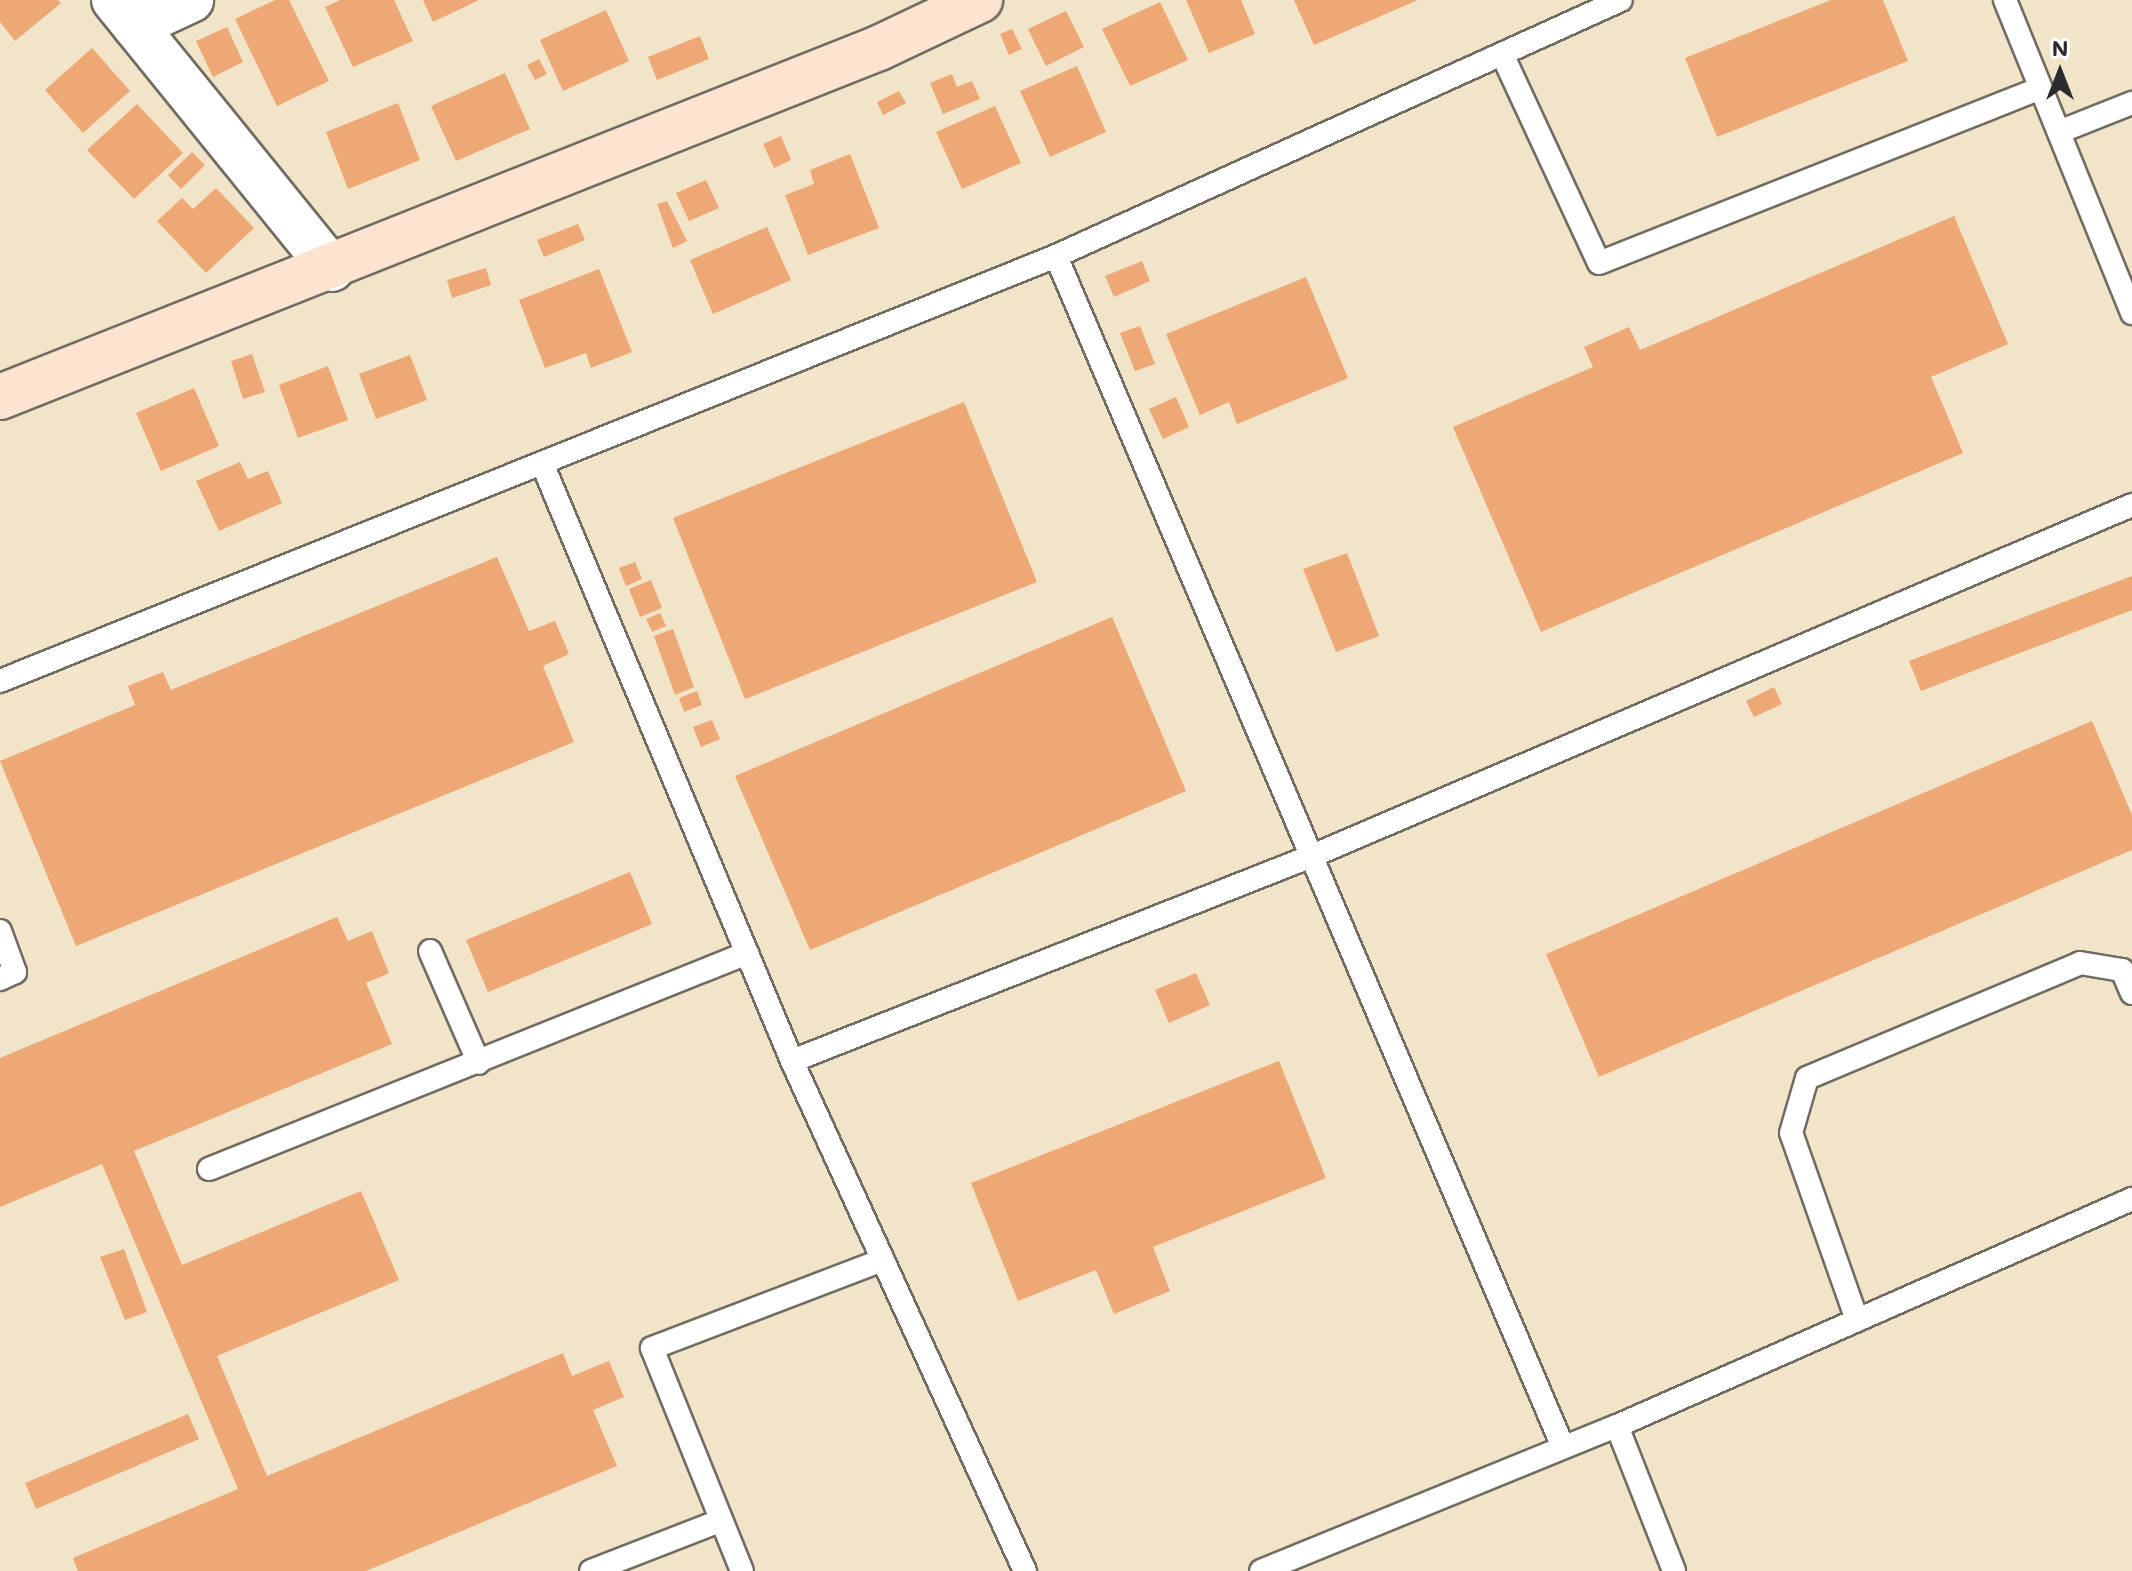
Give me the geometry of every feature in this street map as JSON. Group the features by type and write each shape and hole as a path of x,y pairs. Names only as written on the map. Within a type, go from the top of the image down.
{"street":[{"path":"191,0 125,13 332,269"},
{"path":"0,397 332,269 879,48 980,0"}],"lane":[{"path":"0,681 1056,256 1621,0"},
{"path":"2005,0 2132,313"},
{"path":"1502,54 1599,263 2041,88"},
{"path":"2059,132 2132,103"},
{"path":"1056,256 1563,1447"},
{"path":"542,463 792,1061 1025,1571"},
{"path":"792,1061 1312,856 2132,505"},
{"path":"0,931 15,972 0,979"},
{"path":"430,951 479,1063"},
{"path":"209,1169 747,953"},
{"path":"1857,1320 1791,1133 1807,1078 2080,963 2122,970 2132,993"},
{"path":"1261,1571 1617,1426 2132,1199"},
{"path":"742,1571 652,1348 883,1260"},
{"path":"1617,1426 1674,1571"},
{"path":"591,1571 720,1521"}],"building":[{"path":"0,0 58,0 61,3 15,41 0,22"},
{"path":"275,0 289,0 329,81 277,106 235,19"},
{"path":"340,0 394,0 413,41 353,67 325,7"},
{"path":"423,0 479,0 433,22"},
{"path":"1186,0 1241,0 1255,34 1209,53"},
{"path":"1294,0 1418,0 1314,45"},
{"path":"1831,0 1883,0 1908,61 1717,137 1685,58"},
{"path":"1160,2 1188,60 1130,86 1102,29"},
{"path":"606,10 629,61 563,91 540,40"},
{"path":"1066,11 1084,47 1046,66 1028,29"},
{"path":"227,27 243,62 213,77 196,41"},
{"path":"1012,29 1022,49 1009,55 1000,34"},
{"path":"700,36 709,59 657,80 648,57"},
{"path":"92,48 130,91 83,133 45,90"},
{"path":"539,59 547,74 535,80 527,65"},
{"path":"1077,66 1106,132 1050,157 1020,91"},
{"path":"505,73 530,129 456,161 431,106"},
{"path":"952,74 957,87 972,81 980,99 943,114 930,83"},
{"path":"899,91 906,103 883,115 877,102"},
{"path":"398,103 420,160 348,189 326,132"},
{"path":"137,104 183,153 134,199 87,150"},
{"path":"995,106 1021,163 962,189 936,132"},
{"path":"781,136 791,160 774,168 763,144"},
{"path":"192,152 205,165 181,189 168,175"},
{"path":"850,154 879,228 808,255 785,195 814,184 810,170"},
{"path":"706,180 719,208 689,221 676,193"},
{"path":"216,188 254,228 206,273 157,221 182,198 193,209"},
{"path":"667,201 687,241 673,248 657,204"},
{"path":"1954,216 2008,344 1931,377 1963,453 1541,632 1453,427 1593,367 1584,347 1629,327 1640,350"},
{"path":"578,224 585,240 544,257 537,240"},
{"path":"767,227 791,280 713,314 690,260"},
{"path":"1142,261 1150,281 1114,297 1105,276"},
{"path":"486,268 491,285 452,298 447,280"},
{"path":"599,269 632,352 591,368 586,353 545,368 519,300"},
{"path":"1306,277 1348,378 1237,424 1229,402 1200,415 1166,334"},
{"path":"1140,326 1155,364 1135,371 1120,333"},
{"path":"252,354 265,392 243,399 231,361"},
{"path":"410,355 427,400 376,419 359,374"},
{"path":"328,366 348,420 298,438 279,385"},
{"path":"194,388 219,446 161,471 136,413"},
{"path":"1176,397 1189,427 1163,439 1149,409"},
{"path":"964,402 1037,582 745,699 673,518"},
{"path":"240,462 248,479 268,471 282,503 219,531 196,481"},
{"path":"1347,553 1379,636 1336,652 1303,569"},
{"path":"497,557 529,631 555,621 569,654 543,666 574,742 76,946 0,761 135,705 128,686 163,672 171,690"},
{"path":"635,562 642,579 626,586 619,568"},
{"path":"2132,576 2132,610 1921,691 1909,661"},
{"path":"651,580 662,608 640,617 629,589"},
{"path":"660,613 666,626 652,632 646,619"},
{"path":"1112,617 1186,791 810,950 735,776"},
{"path":"673,629 694,687 675,695 654,636"},
{"path":"1774,687 1782,704 1754,717 1746,701"},
{"path":"697,691 702,705 684,712 679,698"},
{"path":"712,720 720,739 701,747 693,727"},
{"path":"2092,721 2132,815 2132,850 1599,1077 1546,954"},
{"path":"630,872 652,924 488,992 466,940"},
{"path":"337,917 348,941 372,931 389,973 366,983 392,1044 134,1151 182,1265 361,1191 399,1280 217,1356 267,1476 563,1353 572,1376 609,1361 624,1397 593,1410 617,1466 366,1571 78,1571 73,1558 238,1489 102,1164 0,1207 0,1058"},
{"path":"1196,973 1210,1005 1169,1023 1155,990"},
{"path":"1279,1061 1326,1178 1153,1247 1170,1291 1114,1314 1096,1270 1018,1301 971,1183"},
{"path":"124,1249 147,1312 125,1320 100,1257"},
{"path":"188,1414 199,1439 36,1509 25,1483"}]}
